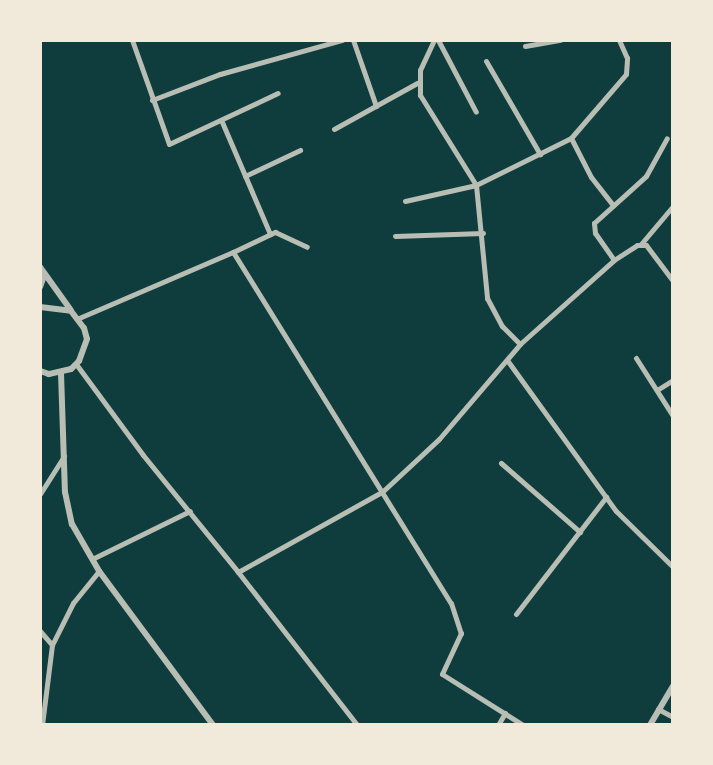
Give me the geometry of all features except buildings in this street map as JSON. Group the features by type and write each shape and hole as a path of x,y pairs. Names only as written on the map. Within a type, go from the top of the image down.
{"street":[{"path":"132,40 169,144 222,122 278,93"},
{"path":"152,100 220,74 342,40"},
{"path":"353,40 376,106"},
{"path":"334,129 417,83 436,40"},
{"path":"436,40 477,112"},
{"path":"525,46 561,40"},
{"path":"405,201 476,186 571,138 626,74 626,58 619,40"},
{"path":"486,61 540,154"},
{"path":"417,83 476,186 483,233 487,298 502,326 520,344"},
{"path":"222,122 270,234"},
{"path":"571,138 591,177 613,205"},
{"path":"614,260 593,227 646,176 667,138"},
{"path":"245,176 300,150"},
{"path":"238,572 382,492 439,439 520,344 614,260 642,244 673,206"},
{"path":"396,236 483,233"},
{"path":"79,318 270,234 281,234 307,247"},
{"path":"642,244 652,251 673,281"},
{"path":"233,252 451,603 459,624 459,644 442,674 523,725"},
{"path":"40,267 44,276 79,318 87,339 76,364 61,373 40,371"},
{"path":"40,287 44,276"},
{"path":"40,307 71,311"},
{"path":"636,358 673,416"},
{"path":"507,359 606,497 673,567"},
{"path":"76,364 142,456 190,510 357,725"},
{"path":"61,373 68,511 99,571 213,725"},
{"path":"657,390 673,380"},
{"path":"40,495 64,456"},
{"path":"501,463 580,532"},
{"path":"516,614 606,497"},
{"path":"93,559 190,510"},
{"path":"42,725 41,701 52,645 73,603 99,571"},
{"path":"40,631 52,645"},
{"path":"650,725 673,686"},
{"path":"659,709 673,717"},
{"path":"498,725 505,713"}]}
